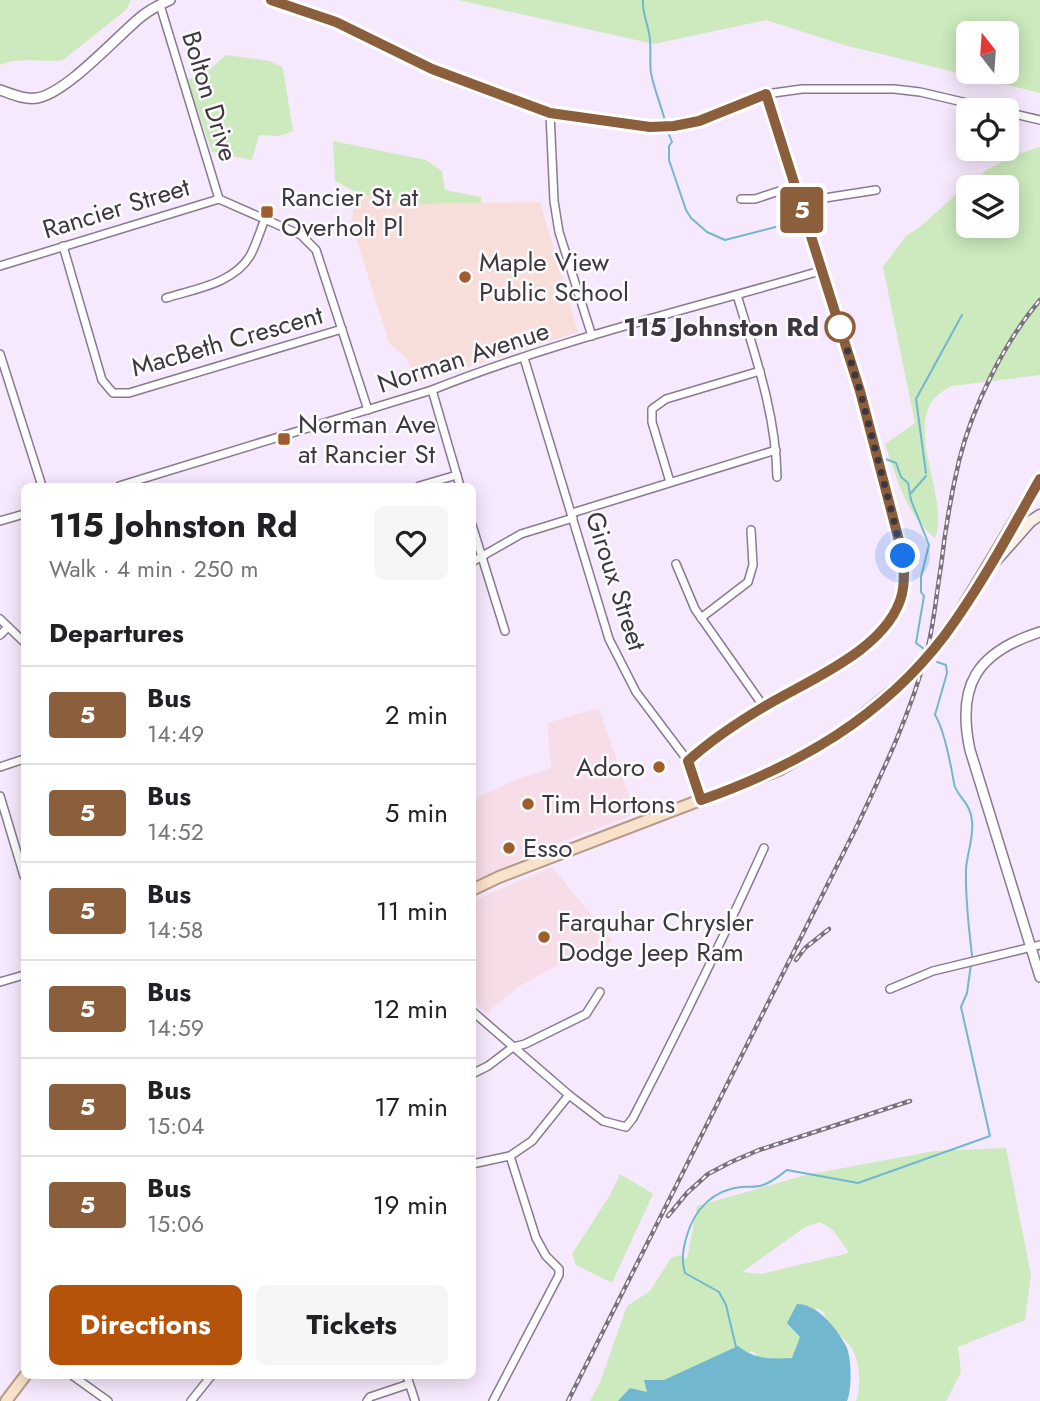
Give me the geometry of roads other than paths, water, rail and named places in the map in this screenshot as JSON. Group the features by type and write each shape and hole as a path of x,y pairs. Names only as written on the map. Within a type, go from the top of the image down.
{"main road":[{"path":"476,888 779,770 821,746 863,717 929,655 957,617 1037,493 1040,480"},
{"path":"986,572 1031,521 1040,516"},
{"path":"6,1401 23,1379"}],"street":[{"path":"0,90 22,98 37,98 50,94 145,14 170,0"},
{"path":"271,0 336,22 432,69 550,113 650,127 699,121 766,94 802,89 894,89 956,100"},
{"name":"Bolton Drive","path":"160,5 219,200"},
{"path":"688,761 764,707 841,664 871,641 894,612 902,596 905,577 903,556 860,391 766,94"},
{"path":"550,113 554,201 559,232 592,336"},
{"path":"1019,116 1040,120"},
{"path":"741,199 755,199 794,186"},
{"path":"799,202 876,190"},
{"name":"Rancier Street","path":"0,266 219,200 301,235 316,250 368,410"},
{"path":"166,298 222,280 238,270 250,256 265,219"},
{"name":"MacBeth Crescent","path":"63,246 102,380 113,393 129,393 342,329"},
{"name":"Norman Avenue","path":"149,483 592,336 820,271"},
{"path":"737,295 770,407 777,477"},
{"path":"0,354 41,483"},
{"name":"Giroux Street","path":"524,358 609,639 636,692 688,761 701,800"},
{"path":"670,482 652,422 652,408 666,399 760,371"},
{"path":"432,390 459,483"},
{"path":"476,560 521,534 670,482 776,450"},
{"path":"429,483 457,475"},
{"path":"0,522 21,515"},
{"path":"701,618 748,582 754,565 751,530"},
{"path":"476,538 505,631"},
{"path":"676,564 701,618 764,707"},
{"path":"0,619 21,639"},
{"path":"0,635 8,627"},
{"path":"1040,632 1004,646 982,664 965,704 965,727 970,750 1035,946 1040,977"},
{"path":"0,767 21,760"},
{"path":"0,796 21,866"},
{"path":"476,1015 569,1095 604,1121 616,1126 628,1126 724,936 764,848"},
{"path":"890,989 933,971 1035,946"},
{"path":"0,982 21,976"},
{"path":"476,1072 513,1048 586,1014 600,992"},
{"path":"476,1163 510,1156 532,1141 569,1095"},
{"path":"494,1401 559,1275 559,1269 536,1238 510,1156"},
{"path":"77,1379 108,1401"},
{"path":"191,1401 209,1379"},
{"path":"408,1379 415,1401"},
{"path":"367,1401 409,1384"}],"water":[{"path":"797,1304 805,1305 819,1313 838,1332 846,1346 851,1373 847,1401 618,1401 630,1388 647,1392 644,1380 664,1380 738,1346 764,1358 792,1358 800,1337 787,1323"}],"waterway":[{"path":"643,0 650,38 651,73 665,121"},
{"path":"668,132 672,142 669,146 669,160 686,210 707,232 725,240 791,223"},
{"path":"926,473 916,399 962,315"},
{"path":"883,458 896,463 901,477 908,483 911,500 929,545 921,577 921,592 924,596 916,643 924,649"},
{"path":"911,493 926,476"},
{"path":"937,662 946,665 947,673 935,715 944,738 955,787 969,809 972,821 966,880 972,956"},
{"path":"736,1347 726,1305 719,1292 685,1273 683,1254 687,1235 706,1202 731,1189 766,1184 787,1170 858,1183 990,1136 961,1007 967,993 971,964"}],"railway":[{"path":"568,1401 856,828 895,743 920,677 929,644 948,513 972,419 1002,355 1040,300"},
{"path":"796,960 805,948 829,929"},
{"path":"668,1216 687,1193 708,1174 731,1162 759,1150 910,1101"}],"place":[{"name":"Rancier St at Overholt Pl","path":"267,212"},
{"name":"Maple View Public School","path":"465,277"},
{"name":"115 Johnston Rd","path":"840,327"},
{"name":"Norman Ave at Rancier St","path":"284,439"},
{"name":"Adoro","path":"659,767"},
{"name":"Tim Hortons","path":"528,804"},
{"name":"Esso","path":"509,848"},
{"name":"Farquhar Chrysler Dodge Jeep Ram","path":"544,937"}]}
